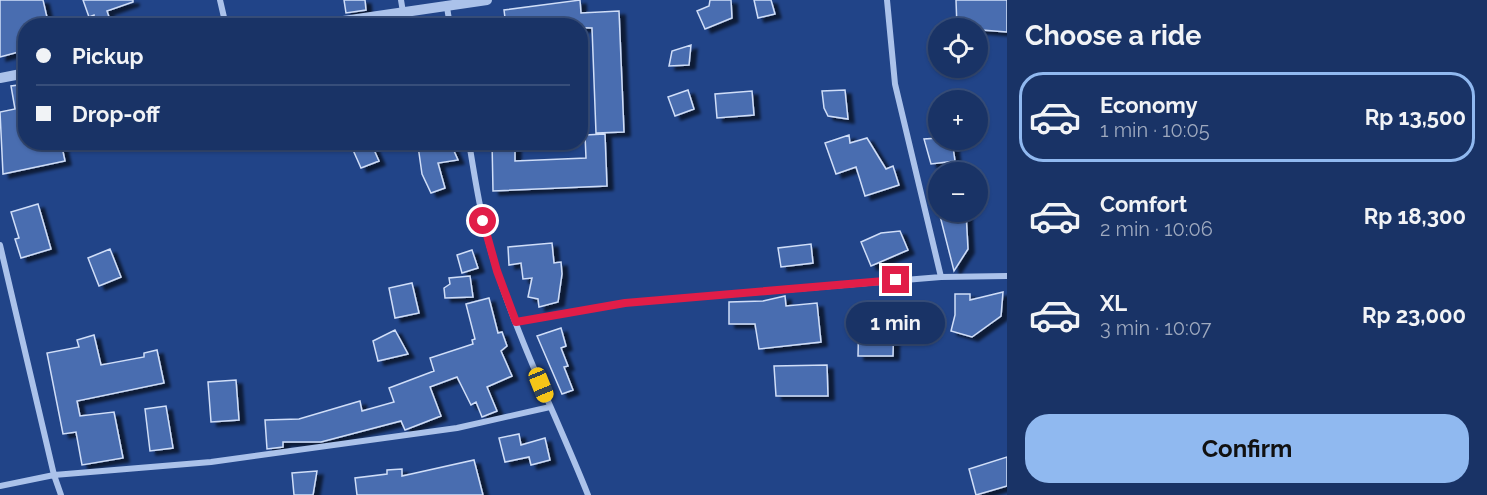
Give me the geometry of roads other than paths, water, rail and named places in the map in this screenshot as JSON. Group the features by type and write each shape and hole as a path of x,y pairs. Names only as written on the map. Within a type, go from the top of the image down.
{"street":[{"path":"220,0 224,18"},
{"path":"402,0 404,12"},
{"path":"363,18 488,0"},
{"path":"887,0 895,84 941,277"},
{"path":"447,7 449,18"},
{"path":"0,78 18,75"},
{"path":"470,150 479,206 491,252 516,322 588,495"},
{"path":"0,245 54,475 61,495"},
{"path":"516,322 625,303 941,277 1007,276"},
{"path":"0,486 54,475 211,462 434,431 550,407"}]}
